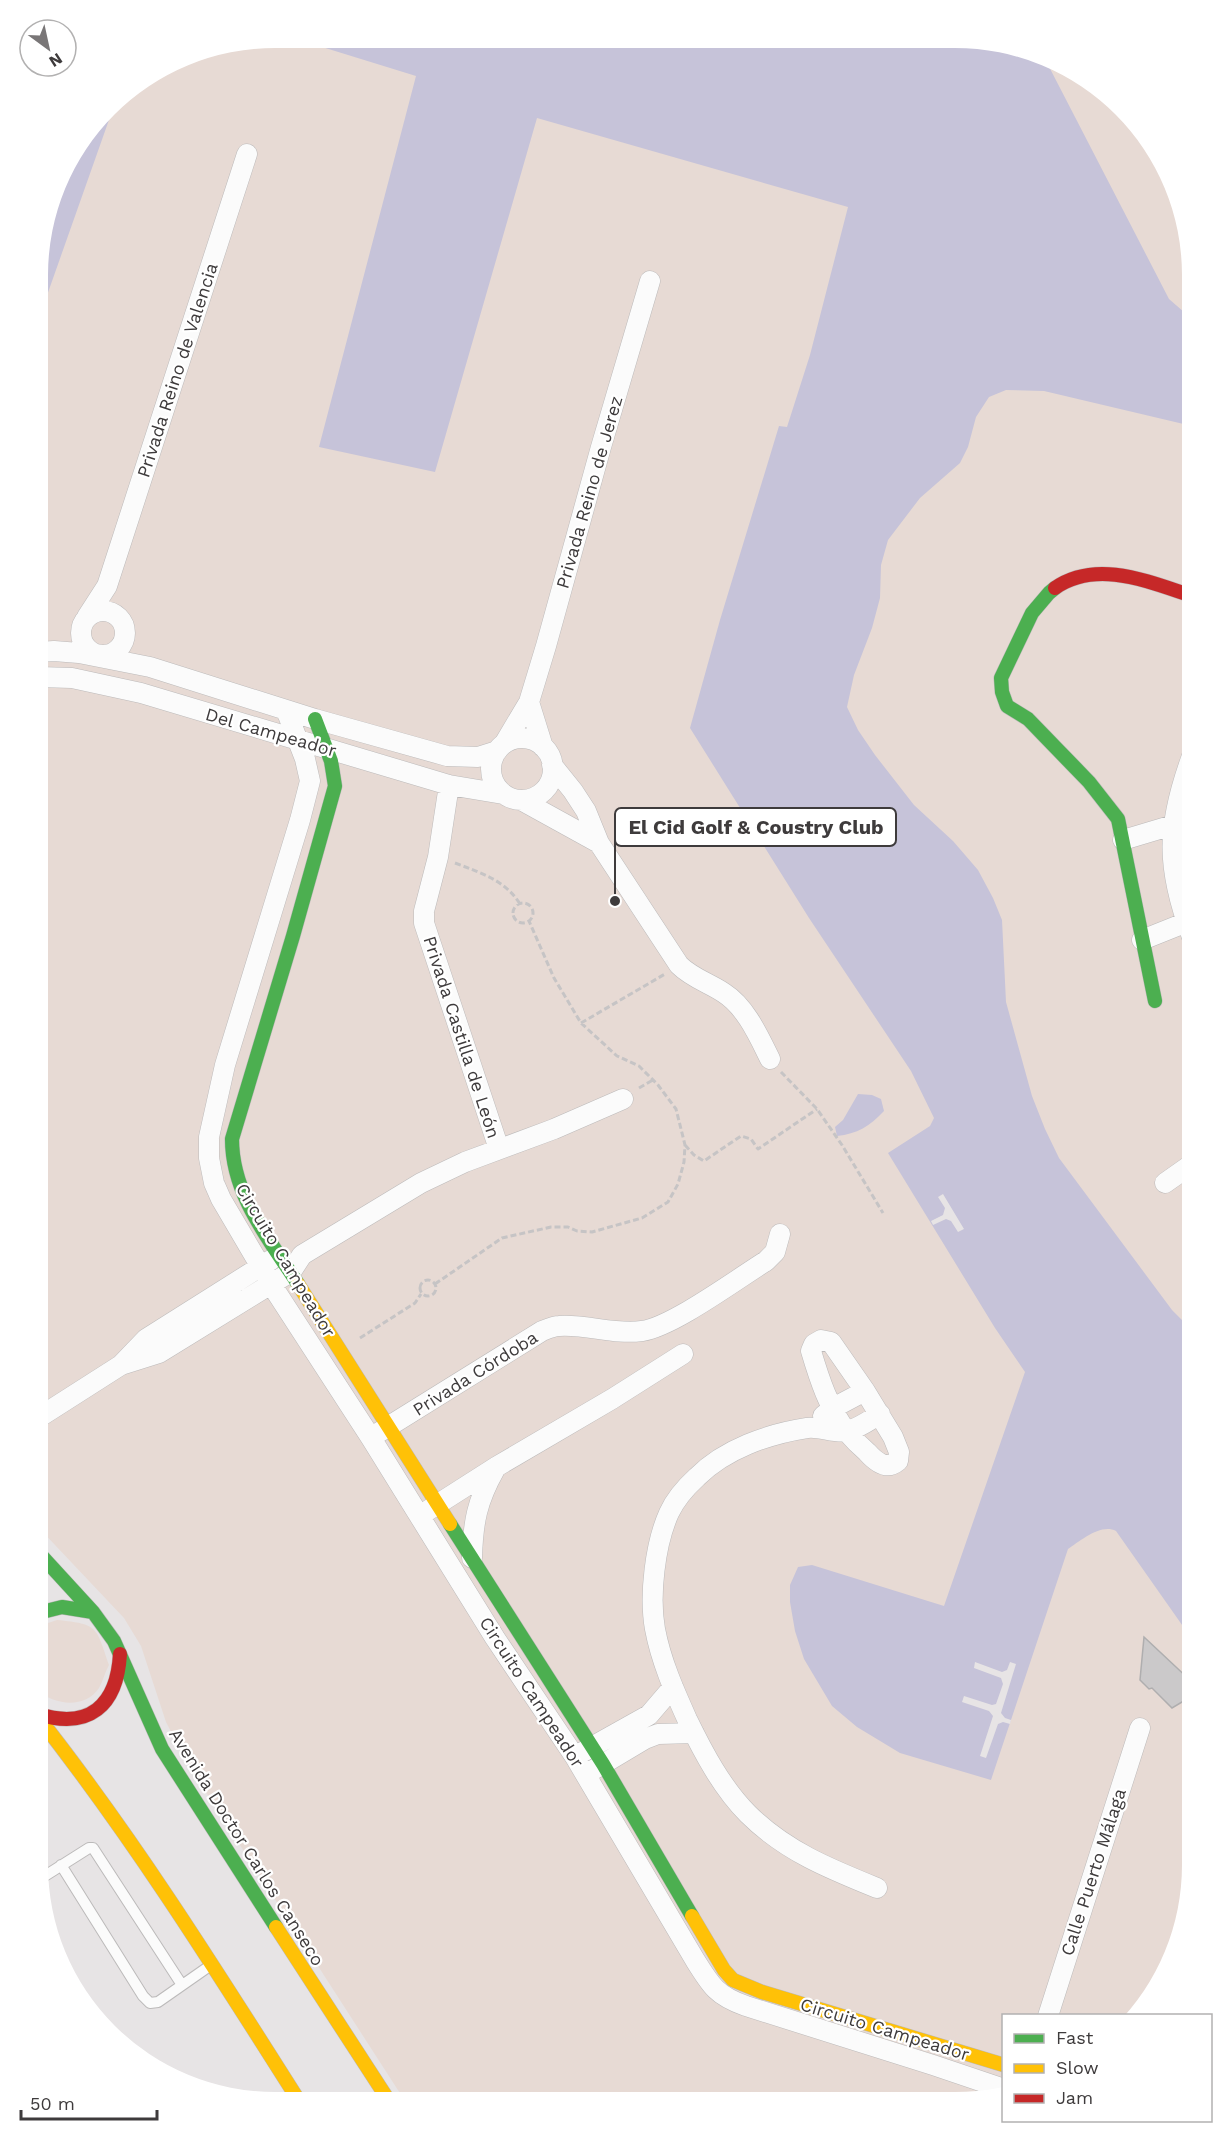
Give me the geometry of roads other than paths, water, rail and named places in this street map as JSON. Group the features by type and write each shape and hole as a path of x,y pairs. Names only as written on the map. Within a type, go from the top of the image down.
{"street":[{"name":"Privada Reino de Valencia","path":"85,619 107,586 247,154"},
{"name":"Privada Reino de Jerez","path":"500,748 529,702 650,282"},
{"path":"1155,1001 1118,819 1089,782 1028,719 1007,706 1002,692 1001,678 1032,613 1049,592 1066,581 1099,573 1134,577 1182,593"},
{"path":"107,586 109,603 135,650 150,667"},
{"path":"121,624 102,611 85,619 81,638 85,648 100,655 123,690"},
{"name":"Del Campeador","path":"48,646 60,640 85,619"},
{"path":"72,678 100,655 116,651 120,647 121,624"},
{"name":"Del Campeador","path":"48,651 100,655 150,667 315,719 447,756 478,757 500,748"},
{"name":"Del Campeador","path":"48,677 72,678 183,705 449,785 512,797 599,843"},
{"path":"529,702 543,747"},
{"name":"Circuito Campeador","path":"286,710 305,759 310,781 246,1003 225,1065 209,1137 209,1158 214,1183 221,1199 271,1284 371,1438 495,1638 586,1774 707,1980 726,1987 762,1992 1002,2064"},
{"name":"Circuito Campeador","path":"315,719 336,776 271,1012 232,1139 231,1160 235,1178 254,1215 279,1255 603,1764 724,1970 726,1987 746,2007 1000,2088"},
{"path":"524,738 543,747 549,755 552,776 541,793 532,798 512,797 492,778 490,769 500,748 513,739 524,738"},
{"path":"334,786 355,768 372,761"},
{"name":"Del Campeador","path":"552,765 586,811 599,843 679,965 689,975 726,994 741,1010 758,1035 770,1059"},
{"path":"1182,784 1173,825 1174,874 1182,910"},
{"name":"Privada Castilla de León","path":"449,785 438,856 424,911 424,922 499,1149"},
{"path":"1123,840 1173,825"},
{"path":"1142,940 1182,931"},
{"path":"246,1003 271,1012"},
{"name":"Privada Castilla de León","path":"302,1255 421,1183 623,1099"},
{"path":"1165,1183 1182,1171"},
{"path":"214,1183 235,1178"},
{"name":"Privada Córdoba","path":"371,1438 542,1331 558,1326 644,1331 681,1315 766,1261 775,1252 780,1234"},
{"path":"48,1412 121,1365 146,1339 260,1266 279,1255 302,1255"},
{"path":"271,1284 291,1272 302,1255"},
{"name":"Circuito Campeador","path":"121,1365 159,1353 271,1284"},
{"path":"821,1340 831,1342 865,1391 900,1452 898,1461 893,1465 884,1466 872,1458 846,1432 821,1382 811,1351 814,1344 821,1340"},
{"path":"418,1516 683,1354"},
{"path":"810,1427 833,1408 865,1391"},
{"path":"877,1888 820,1866 783,1843 748,1814 709,1761 673,1687 655,1627 653,1588 660,1539 669,1512 698,1476 722,1458 754,1442 810,1427 846,1432 880,1414"},
{"path":"472,1558 475,1512 482,1491 496,1467"},
{"name":"Avenida Doctor Carlos Canseco","path":"48,1563 93,1612 109,1634 162,1749 383,2092"},
{"path":"48,1610 62,1607 93,1612"},
{"path":"48,1719 81,1718 96,1711 108,1700 116,1686 121,1670 120,1654"},
{"path":"575,1757 649,1715 673,1687"},
{"path":"48,1728 131,1839 293,2092"},
{"name":"Calle Puerto Málaga","path":"1049,2014 1140,1728"},
{"path":"586,1774 645,1739 658,1734 694,1733"}],"lane":[{"path":"48,1874 89,1848 96,1851 182,1985"},
{"path":"61,1865 143,1996 150,2003 158,2002 211,1965"}],"place":[{"name":"El Cid Golf & Coustry Club","path":"615,901"}]}
